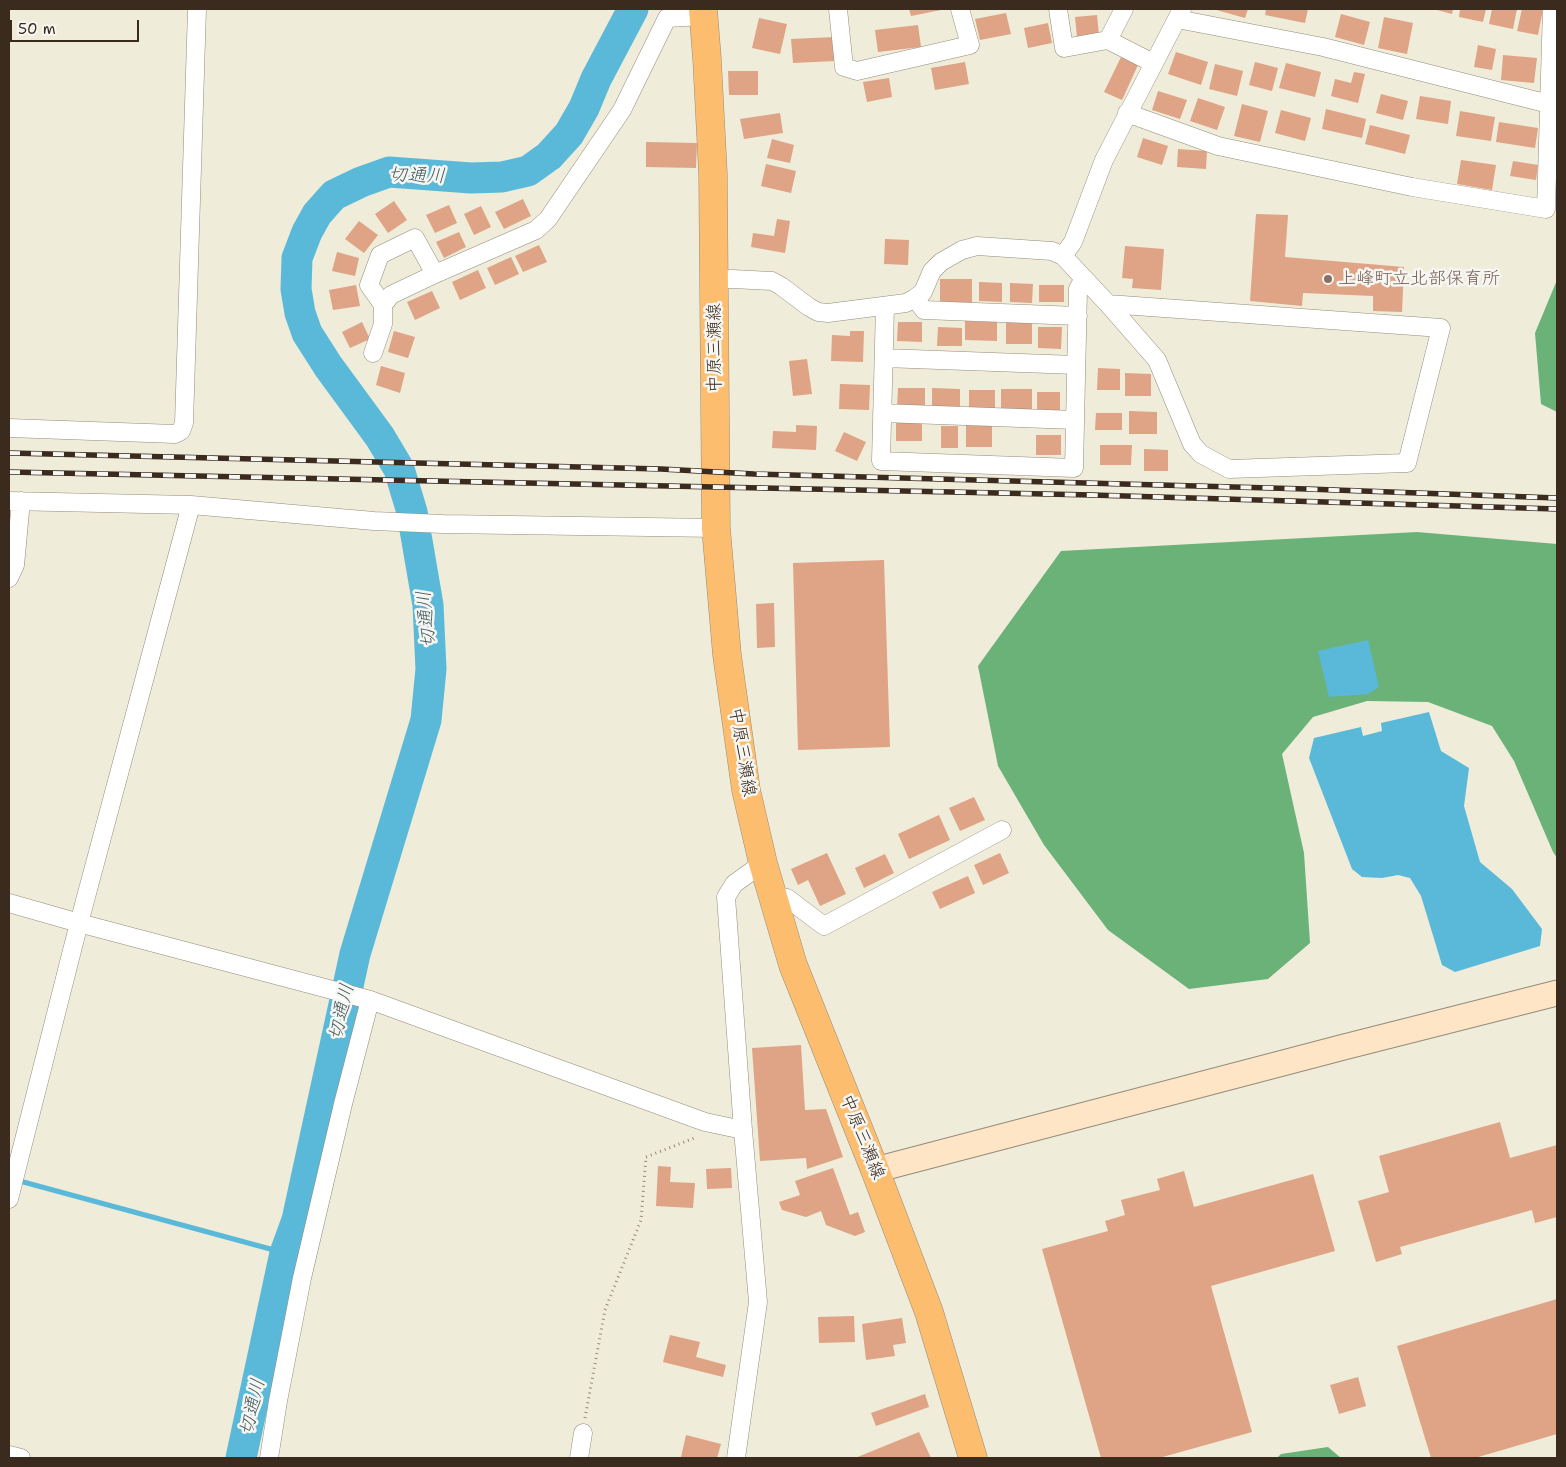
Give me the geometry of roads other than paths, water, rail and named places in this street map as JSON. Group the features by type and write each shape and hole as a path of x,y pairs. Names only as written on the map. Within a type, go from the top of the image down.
{"main road":[{"name":"中原三瀬線","path":"703,12 713,174 716,528 727,655 746,790 763,863 793,965 875,1170 929,1312 973,1458"}],"street":[{"path":"9,428 175,434 181,431 184,423 197,9"},
{"path":"838,9 844,67 857,71 970,44 960,9"},
{"path":"1058,9 1064,48 1108,40 1154,63"},
{"path":"1108,40 1124,9"},
{"path":"1127,113 1218,146 1412,187 1546,210 1552,9"},
{"path":"382,305 391,295 536,230 548,219 622,110 667,18 703,12"},
{"path":"1063,256 1073,242 1104,160 1180,14 1323,47 1549,104"},
{"path":"374,353 384,324 382,305 369,285 380,255 415,238 435,274"},
{"path":"714,280 732,279 772,282 782,286 818,312 828,313 886,306 915,298 923,292 932,271 941,262 962,250 977,246 1052,251 1063,256 1157,360 1192,444 1201,454 1229,469 1407,463 1441,328 1108,304"},
{"path":"886,306 881,461 1074,468 1078,289 1084,278"},
{"path":"915,298 924,310 1078,316"},
{"path":"884,358 1076,365"},
{"path":"882,413 1075,420"},
{"path":"9,578 16,565 15,501 192,505 374,521 443,524 716,528"},
{"path":"9,1197 78,923 192,505"},
{"path":"772,895 787,898 824,926 1002,830"},
{"path":"736,1458 758,1302 726,897 734,884 763,863"},
{"path":"9,903 370,1000 705,1122 743,1130"},
{"path":"875,1170 1557,993"},
{"path":"269,1458 302,1278 343,1104 370,1000"},
{"path":"578,1458 583,1433"},
{"path":"9,1455 21,1458"}],"water":[{"path":"1368,640 1379,687 1368,694 1329,697 1318,651"},
{"path":"1429,712 1441,751 1469,768 1464,806 1480,862 1512,889 1542,929 1540,946 1455,972 1442,965 1421,896 1410,878 1398,875 1382,878 1362,877 1352,869 1309,758 1314,738 1361,727 1363,736 1382,731 1381,723"}],"waterway":[{"name":"切通川","path":"241,1458 285,1253 297,1220 355,954 426,720 431,669 428,605 412,512 399,469 380,437 328,366 307,333 300,313 296,289 297,258 307,232 317,214 334,195 361,182 389,172 471,178 502,177 528,171 549,156 569,134 584,108 596,79 633,9"},
{"path":"16,1180 285,1253"}],"railway":[{"path":"9,453 661,469 754,474 1307,489 1557,498"},
{"path":"9,472 1092,495 1557,509"}],"place":[{"name":"上峰町立北部保育所","path":"1328,279"}]}
